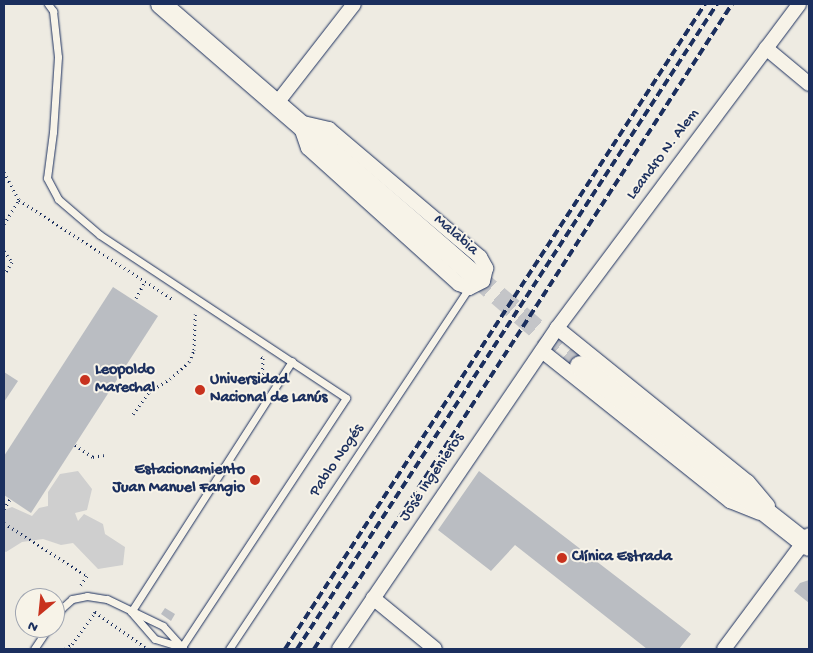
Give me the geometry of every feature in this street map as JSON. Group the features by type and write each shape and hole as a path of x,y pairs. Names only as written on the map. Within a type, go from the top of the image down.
{"main road":[{"name":"Malabia","path":"160,4 299,122 472,282"},
{"path":"580,366 808,541"}],"street":[{"path":"277,103 354,4"},
{"name":"Leandro N. Alem","path":"557,328 798,4"},
{"path":"766,48 809,84"},
{"path":"557,328 748,482 781,522"},
{"name":"José Ingenieros","path":"339,649 557,328"},
{"path":"542,351 730,501 781,522"},
{"path":"724,649 808,541"},
{"path":"373,598 435,649"}],"lane":[{"path":"48,4 52,11 58,58 47,178 58,199 100,235 346,398 184,648"},
{"name":"Pablo Nogés","path":"229,649 472,282"},
{"path":"131,612 292,361"},
{"path":"65,605 72,599 87,596 108,599 131,612 163,626 184,648"},
{"path":"131,612 154,639 184,648"},
{"path":"34,649 41,638"}],"path":[{"path":"4,172 19,200 181,305"},
{"path":"4,224 19,200"},
{"path":"4,251 12,262 4,275"},
{"path":"136,298 145,281"},
{"path":"188,310 203,319"},
{"path":"133,414 149,392 170,379 189,362 194,350 195,314"},
{"path":"256,354 263,358 262,408"},
{"path":"76,444 93,456 104,455"},
{"path":"4,509 10,499"},
{"path":"4,524 87,576 81,585 95,612 148,649"},
{"path":"65,649 72,644 95,612"}],"shaded area":[{"path":"78,471 92,489 87,510 75,513 78,521 84,514 103,524 105,534 125,547 123,565 98,569 73,543 61,545 43,539 22,542 6,552 4,551 4,510 12,507 32,516 39,508 48,506 48,492 60,474"}],"building":[{"name":"Leopoldo Marechal","path":"113,287 158,316 31,513 4,495 4,456"},
{"path":"4,372 18,381 4,402"},
{"name":"Clínica Estrada","path":"479,471 691,634 679,649 647,649 515,545 491,571 438,530"},
{"path":"809,580 809,603 794,591 800,583"},
{"path":"165,608 175,614 171,621 161,614"}],"tunnel":[{"path":"475,276 580,366"}],"railway":[{"path":"285,649 705,4"},
{"path":"297,649 717,4"},
{"path":"314,649 732,4"}],"place":[{"name":"Leopoldo Marechal","path":"85,380"},
{"name":"Universidad Nacional de Lanús","path":"200,390"},
{"name":"Estacionamiento Juan Manuel Fangio","path":"255,480"},
{"name":"Clínica Estrada","path":"562,558"}]}
